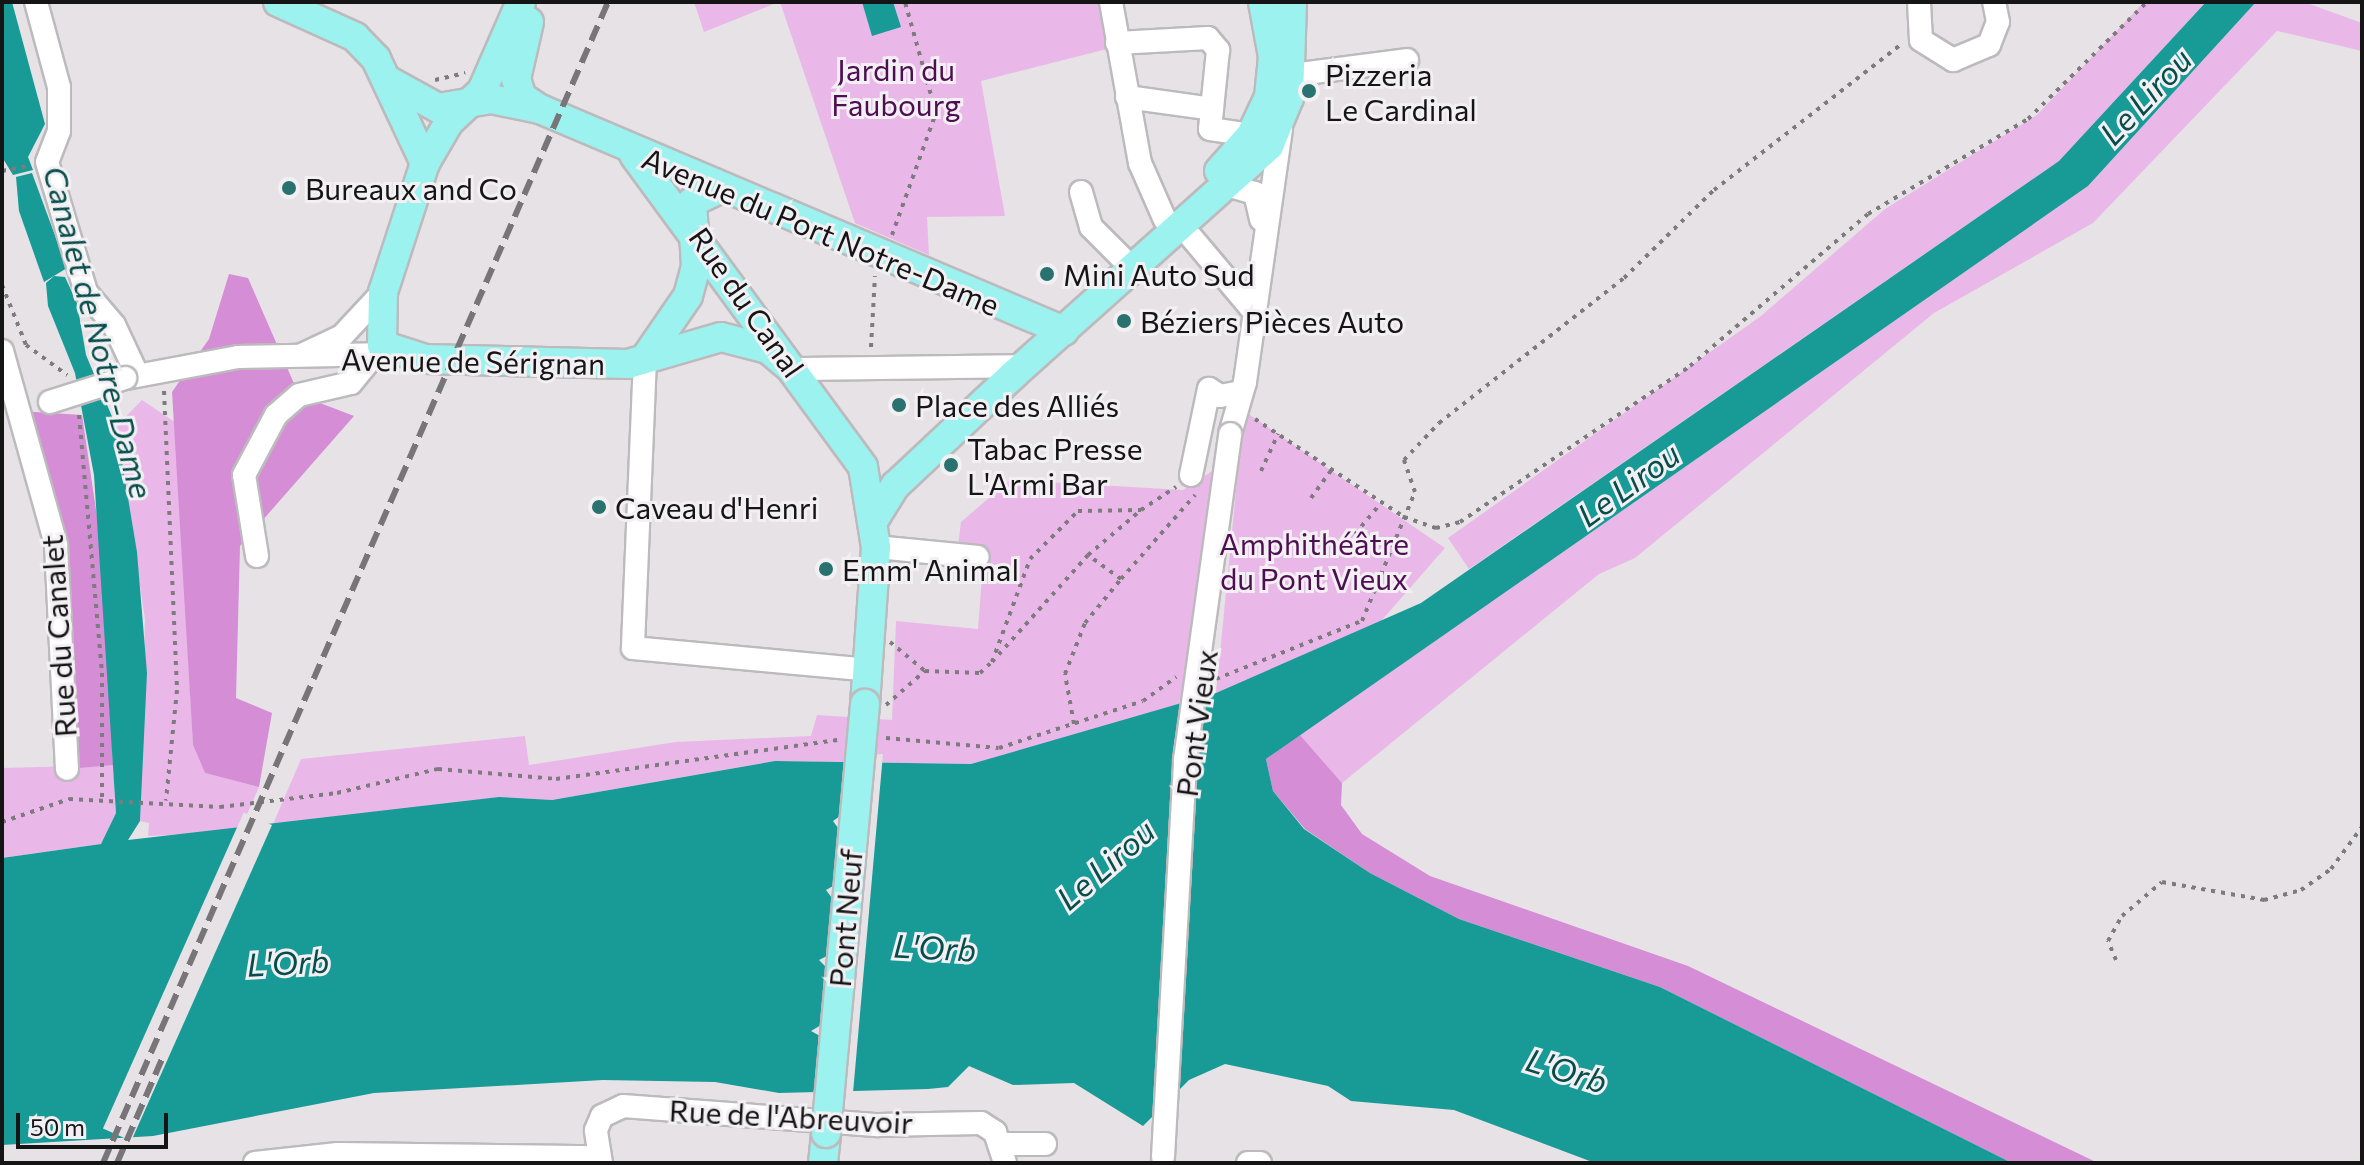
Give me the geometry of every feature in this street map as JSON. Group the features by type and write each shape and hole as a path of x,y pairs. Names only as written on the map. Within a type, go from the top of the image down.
{"main road":[{"name":"Avenue du Port Notre-Dame","path":"278,2 355,37 389,81 425,163"},
{"path":"383,351 383,292 425,163 437,137 467,107 494,68 521,2"},
{"path":"537,2 516,79 522,97 540,109"},
{"path":"1122,258 1247,142 1273,76 1263,2"},
{"path":"875,518 896,485 1023,366 1230,186 1282,124 1292,75 1292,2"},
{"name":"Avenue du Port Notre-Dame","path":"389,81 438,108 467,107 491,99 540,109 883,259 1018,316 1064,331"},
{"name":"Avenue du Port Notre-Dame","path":"625,146 693,232"},
{"name":"Rue du Canal","path":"720,189 692,202 693,232 863,467 875,518"},
{"name":"Avenue de Sérignan","path":"645,359 688,296 696,266 693,232"},
{"name":"Avenue du Port Notre-Dame","path":"1018,316 1059,312 1122,258"},
{"name":"Avenue de Sérignan","path":"383,351 612,364 645,359 721,337 768,349 792,369"},
{"name":"Pont Neuf","path":"823,1163 869,670 875,518"}],"street":[{"path":"36,2 59,87 59,131 39,164 86,292 114,325 131,376"},
{"path":"1111,2 1140,163 1165,220"},
{"path":"1919,2 1917,31 1941,57 1967,59 1995,34 1994,2"},
{"path":"1064,331 1077,309 1211,189 1247,142 1210,129 1218,50 1208,38 1117,43"},
{"path":"1292,75 1407,60"},
{"path":"1127,97 1212,109"},
{"path":"1264,232 1282,124"},
{"path":"1230,186 1255,193 1264,232"},
{"path":"1081,192 1091,227 1122,258"},
{"name":"Pont Vieux","path":"1162,1160 1185,760 1235,401 1256,314 1264,232"},
{"path":"1192,238 1256,314"},
{"name":"Avenue de Sérignan","path":"301,355 342,336 383,292"},
{"name":"Rue du Canalet","path":"2,351 11,414 56,545 67,769"},
{"path":"257,556 244,475 276,415 299,395 351,383 383,351"},
{"name":"Avenue de Sérignan","path":"11,414 163,369 301,355 383,351"},
{"path":"645,359 633,648 869,670"},
{"path":"792,369 1023,366"},
{"path":"1196,482 1209,389 1235,401"},
{"path":"876,547 978,557"},
{"name":"Rue de l'Abreuvoir","path":"599,1160 602,1116 623,1106 878,1125 981,1123 1002,1153"},
{"path":"1002,1153 1045,1144"},
{"path":"255,1163 338,1154 599,1160"},
{"path":"1248,1163 1260,1163"}],"path":[{"path":"894,227 936,113 905,2"},
{"path":"1235,401 1278,434 1404,517 1436,528 1460,522 1690,366 1868,214 2028,119 2147,2"},
{"path":"1202,678 1230,678 1362,621 1415,492 1404,460 1439,423 1624,278 1714,190 1917,31"},
{"path":"2,171 39,164"},
{"path":"871,366 875,273 883,259"},
{"path":"2,285 26,345 59,366 71,384"},
{"path":"163,369 177,690 166,800"},
{"path":"78,406 102,673 102,799"},
{"path":"1261,471 1278,434"},
{"path":"1311,498 1332,469"},
{"path":"868,641 896,642 925,671 980,673 1088,555 1141,510 1196,482"},
{"path":"1074,724 1065,674 1085,623 1196,482"},
{"path":"1355,534 1382,502"},
{"path":"992,662 1030,559 1086,506 1141,510"},
{"path":"1088,555 1121,579"},
{"path":"865,704 893,706 925,671"},
{"path":"878,738 999,748 1143,701 1182,676"},
{"path":"2,822 48,802 146,799 251,804 438,769 556,779 842,738"},
{"path":"2116,960 2108,941 2122,916 2162,882 2264,900 2301,890 2331,869 2362,827"}],"green space":[{"name":"Jardin du Faubourg","path":"694,2 779,2 704,32"},
{"name":"Jardin du Faubourg","path":"780,2 1100,2 1107,49 981,81 1005,216 927,217 929,255 855,223"},
{"path":"2144,2 2206,2 2059,161 1469,569 1448,538 1761,316 1885,209 2037,115"},
{"path":"2256,2 2304,2 2362,23 2362,51 2277,31 2093,223 1934,313 1635,558 1599,574 1342,783 1300,735 2088,186"},
{"path":"142,400 176,423 193,745 205,773 259,787 239,832 148,836 149,823 140,821 145,619 116,427"},
{"name":"Amphithéâtre du Pont Vieux","path":"1244,411 1445,548 1375,628 1216,693"},
{"path":"1217,468 1179,705 971,764 775,761 552,800 499,797 271,829 301,759 525,736 529,765 676,742 811,736 817,715 892,720 896,621 978,629 984,551 958,546 961,522 1010,480 1183,490"},
{"path":"113,765 116,813 101,844 2,858 2,768"}],"shaded area":[{"path":"229,274 248,278 299,395 354,416 240,546 236,698 272,713 259,787 205,773 193,745 172,392 209,339"},
{"path":"20,411 82,415 104,564 113,765 67,769 56,545"},
{"path":"1300,735 1342,783 1341,805 1362,834 1430,876 1688,966 2098,1163 2012,1163 1660,987 1459,919 1370,873 1305,829 1273,791 1266,759"}],"water":[{"path":"2,2 12,2 45,124 28,157 33,170 13,175 2,157"},
{"path":"862,2 893,2 901,27 872,36"},
{"path":"2206,2 2256,2 2088,186 1266,759 1273,791 1304,829 1370,873 1459,919 1660,987 2012,1163 1595,1163 1454,1110 1351,1101 1328,1086 1225,1064 1189,1080 1143,1126 1074,1083 1013,1085 969,1066 948,1087 928,1089 779,1093 715,1082 603,1080 374,1093 153,1136 2,1145 2,858 101,844 116,813 94,475 75,373 48,306 46,283 54,276 65,277 77,303 86,355 116,426 137,552 147,673 140,821 128,840 499,797 552,800 775,761 971,764 1216,693 1421,603 2059,161"},
{"path":"32,173 67,268 44,282 19,211 16,177"}],"pier":[{"path":"883,754 853,1093 815,1094 820,1036 811,1031 821,1025 826,967 819,960 827,956 832,898 826,890 833,886 838,828 833,821 840,816 846,756"},
{"path":"244,812 272,825 131,1141 103,1128"}],"railway":[{"path":"103,1163 608,2"},
{"path":"117,1163 162,1059"}],"place":[{"name":"Pizzeria Le Cardinal","path":"1309,91"},
{"name":"Bureaux and Co","path":"289,188"},
{"name":"Mini Auto Sud","path":"1047,274"},
{"name":"Béziers Pièces Auto","path":"1124,321"},
{"name":"Place des Alliés","path":"899,405"},
{"name":"Tabac Presse L'Armi Bar","path":"951,465"},
{"name":"Caveau d'Henri","path":"599,507"},
{"name":"Emm' Animal","path":"826,569"}],"water label":[{"name":"Le Lirou","path":"2145,96"},
{"name":"Canalet de Notre-Dame","path":"99,332"},
{"name":"Le Lirou","path":"1628,484"},
{"name":"Le Lirou","path":"1105,864"},
{"name":"L'Orb","path":"935,947"},
{"name":"L'Orb","path":"288,962"},
{"name":"L'Orb","path":"1567,1070"}]}
